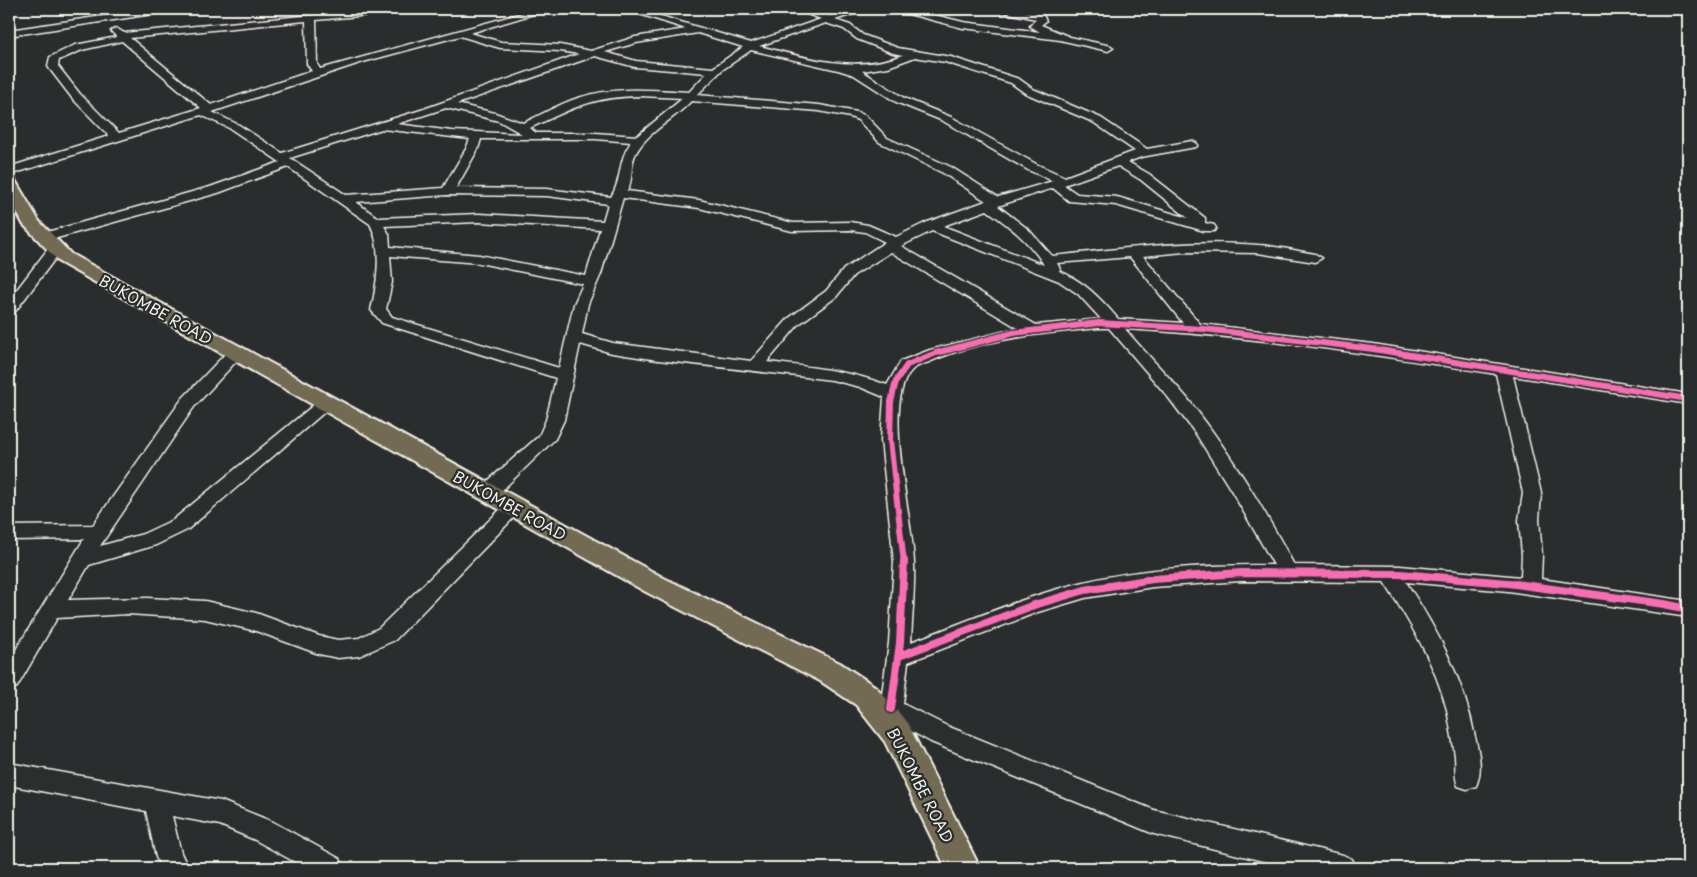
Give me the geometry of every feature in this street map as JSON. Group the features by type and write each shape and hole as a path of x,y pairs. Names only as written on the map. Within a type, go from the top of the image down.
{"main road":[{"name":"BUKOMBE ROAD","path":"9,183 32,224 64,258 655,585 830,672 866,696 896,732 963,868"}],"street":[{"path":"9,33 66,20 102,19 166,9"},
{"path":"117,138 76,96 54,66 54,59 60,54 123,37 310,15 402,9"},
{"path":"9,170 117,138 318,73 458,32 546,9"},
{"path":"632,10 646,9"},
{"path":"802,9 847,27 853,33 882,46 947,59 1015,81 1029,92 1077,110 1097,120 1144,152"},
{"path":"488,492 546,438 555,420 581,304 591,281 607,225 624,186 628,154 639,140 690,97 715,71 750,46 859,9"},
{"path":"900,9 963,25 1062,37 1108,48"},
{"path":"1002,9 1040,17 1041,21 1036,26 1062,37"},
{"path":"632,10 750,46 858,73 900,100 947,119 1060,183 1074,198 1116,201 1209,228"},
{"path":"310,15 312,64 318,73"},
{"path":"102,19 168,72 206,110 344,199 375,222 382,234 385,282 378,310 387,320 565,375"},
{"path":"9,310 50,243 214,190 284,160 379,126 594,54 647,38 699,30"},
{"path":"458,32 500,45 560,48 635,64 715,71"},
{"path":"840,67 876,66 916,54"},
{"path":"522,128 580,101 597,96 630,94 782,104 853,114 862,118 883,140 947,170 992,204 1048,260 1056,275"},
{"path":"446,105 507,120 522,128 532,137"},
{"path":"379,126 532,137 598,135 639,140"},
{"path":"447,192 472,149 477,134"},
{"path":"754,367 794,321 831,294 848,272 893,244 930,226 1060,183 1144,152 1192,145"},
{"path":"1118,161 1144,178 1236,248"},
{"path":"344,199 447,192 542,191 708,206 792,227 850,226 868,228 1033,330"},
{"path":"375,222 479,218 607,225"},
{"path":"930,226 1074,283 1102,309 1192,416 1270,538 1288,572"},
{"path":"1048,260 1132,251 1184,248 1258,249 1315,258"},
{"path":"383,251 479,258 591,281"},
{"path":"1132,251 1195,328"},
{"path":"891,709 899,656 904,562 896,474 890,440 893,394 896,381 906,365 936,353 1013,333 1082,324 1195,328 1373,350 1688,400"},
{"path":"574,337 612,348 754,367 832,375 864,383 893,394"},
{"path":"9,680 98,532 188,403 235,352"},
{"path":"1503,370 1532,493 1530,520 1531,586"},
{"path":"82,559 149,540 180,525 326,403"},
{"path":"52,610 111,605 164,606 208,610 270,627 335,649 366,646 387,634 515,507"},
{"path":"9,533 98,532"},
{"path":"899,656 1034,605 1085,590 1153,579 1241,573 1390,574 1531,586 1688,609"},
{"path":"1390,574 1430,636 1450,678 1460,713 1468,769 1467,778"},
{"path":"866,696 939,734 1154,822 1343,868"},
{"path":"9,774 221,813 264,831 331,868"},
{"path":"156,800 169,857 175,868"}],"cycle path":[{"path":"891,709 900,643 904,562 890,440 891,402 896,381 907,365 936,353 1013,333 1099,323 1204,329 1373,349 1688,399"},
{"path":"899,656 1034,605 1085,590 1153,579 1241,573 1400,574 1508,583 1664,604 1688,609"}]}
